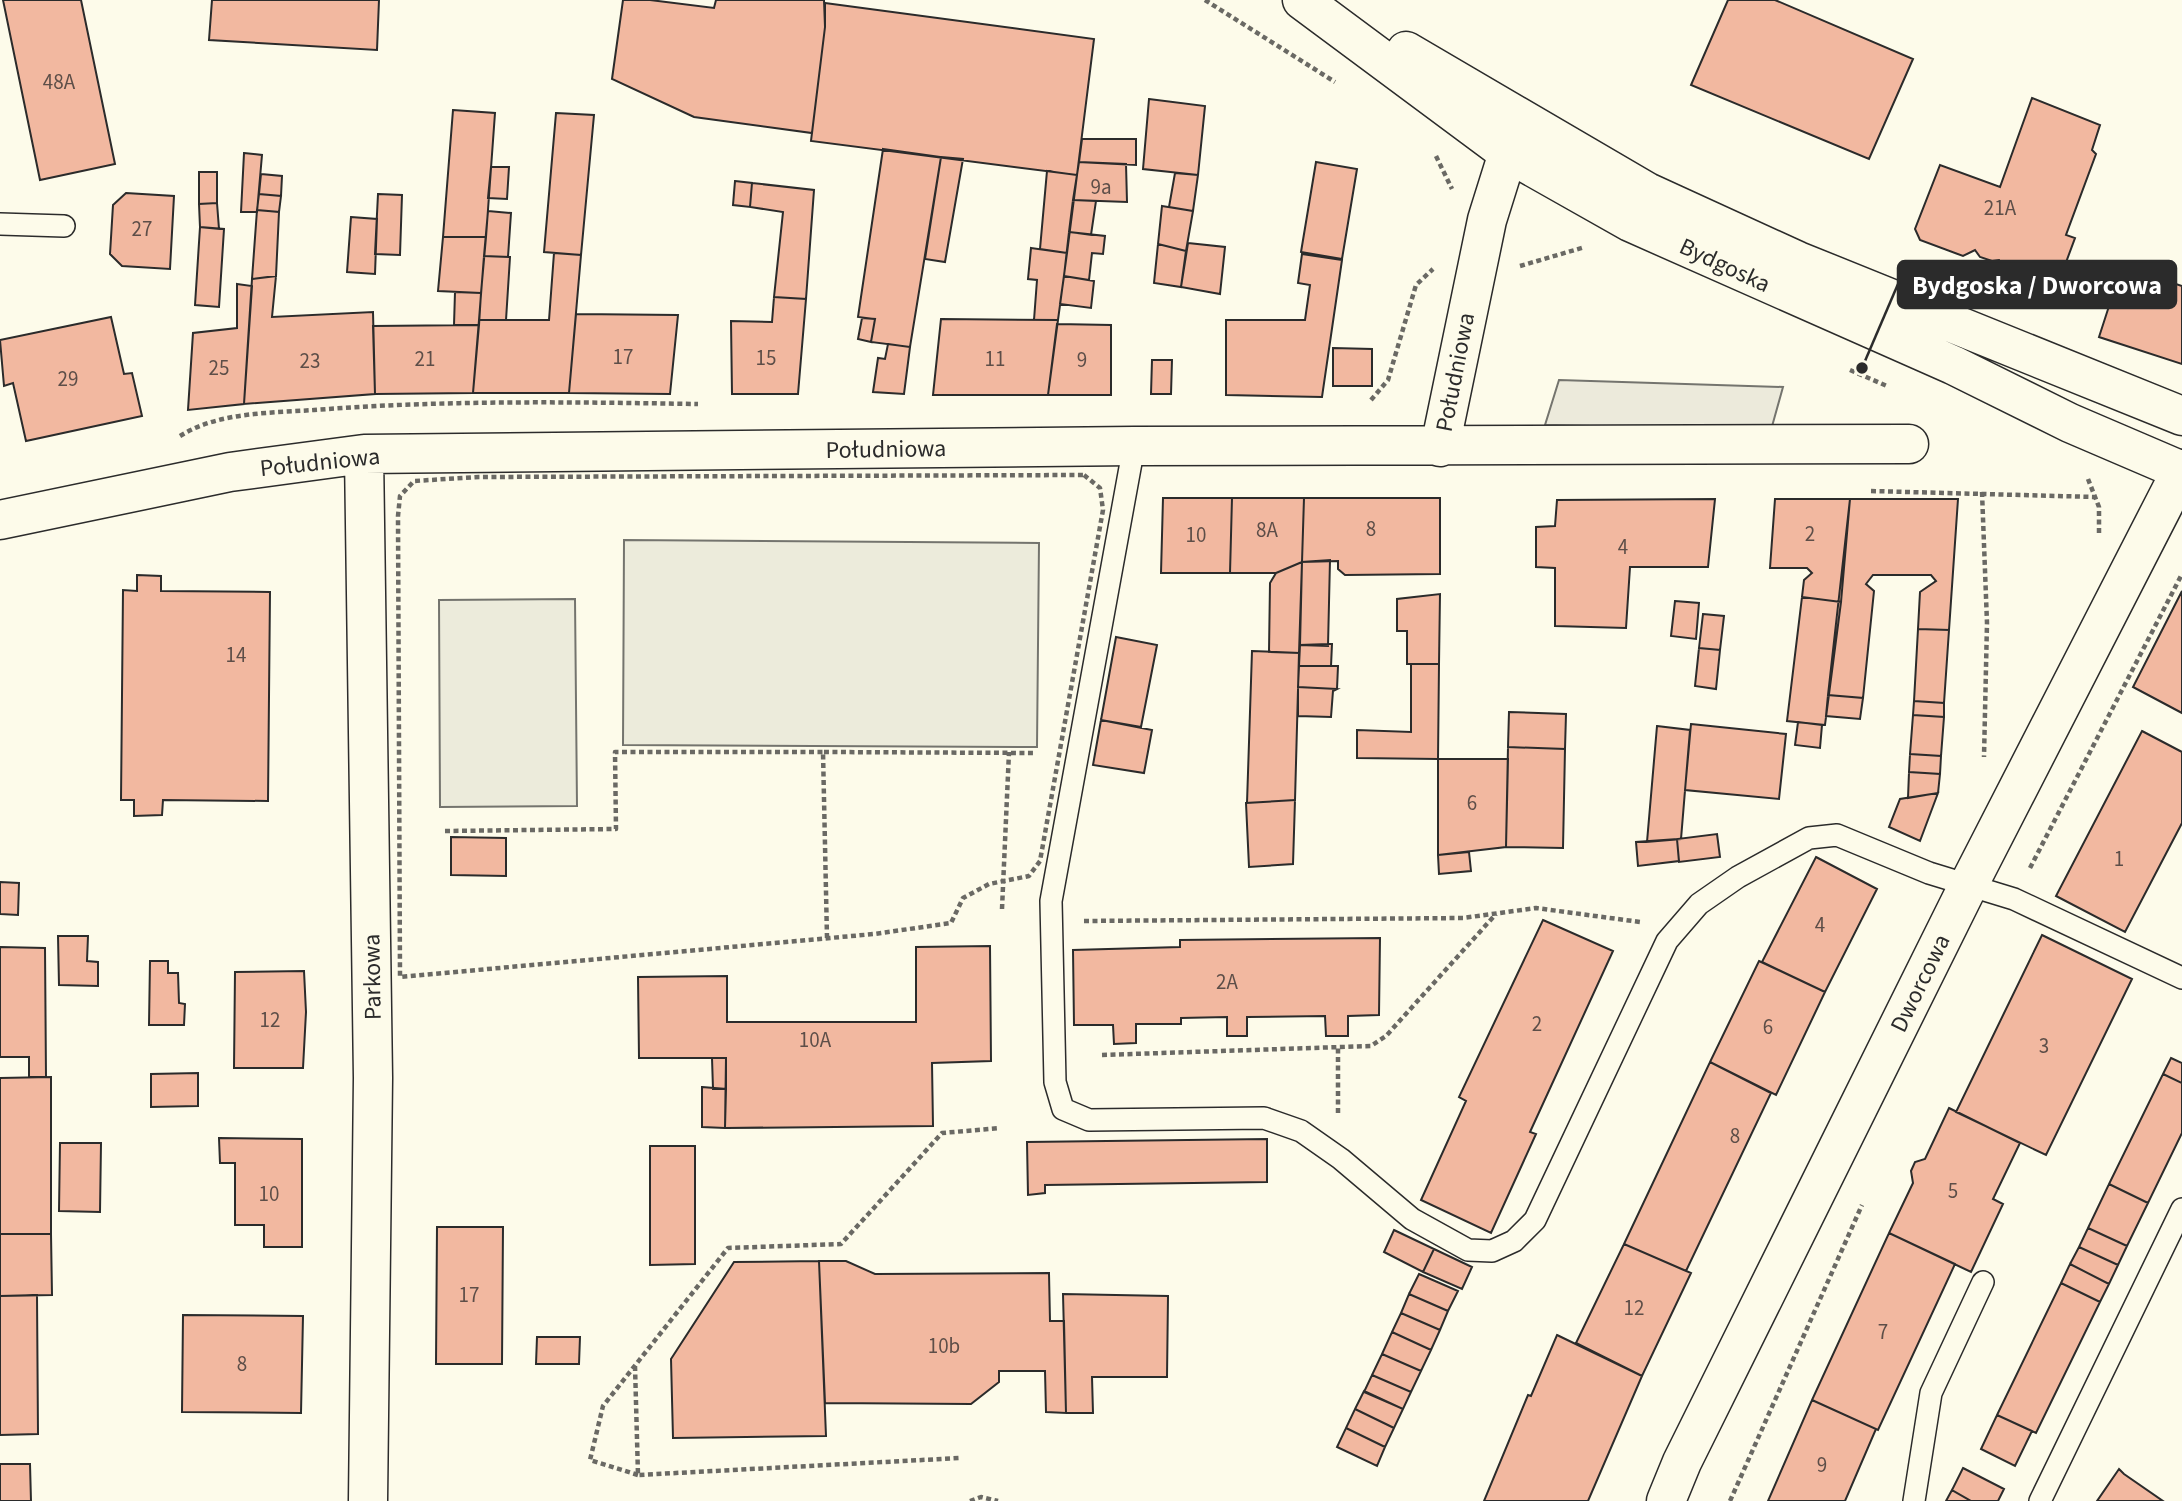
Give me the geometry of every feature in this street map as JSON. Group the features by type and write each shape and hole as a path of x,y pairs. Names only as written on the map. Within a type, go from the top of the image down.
{"street":[{"name":"Bydgoska","path":"1303,0 1519,138 1630,222 1953,365 2070,424 2182,470"},
{"name":"Bydgoska","path":"1519,138 1647,192 1798,261 2182,416"},
{"name":"Południowa","path":"0,520 230,472 364,454 1134,446 1440,447 1487,220 1519,138"},
{"path":"1440,447 1909,444"},
{"name":"Parkowa","path":"364,454 373,1078 368,1501"},
{"name":"Dworcowa","path":"1666,1501 1682,1462 1968,887 2182,470"}],"lane":[{"path":"0,224 64,226"},
{"path":"1134,446 1051,901 1055,1082 1063,1109 1089,1120 1264,1118 1289,1126 1301,1131 1341,1159 1412,1219 1468,1250 1492,1251 1514,1241 1535,1220 1667,941 1699,905 1738,877 1809,838 1837,835 1968,887 2014,899 2182,978"},
{"path":"2039,1501 2182,1209"},
{"path":"1913,1501 1931,1393 1983,1282"}],"path":[{"path":"1084,475 1100,488 1102,510 1040,861 1029,876 1002,881 962,898 951,923 827,938 400,977 398,516 400,496 414,481 479,477 1084,475"},
{"path":"1982,492 1987,623 1984,761"},
{"path":"2014,899 2182,575"},
{"path":"445,831 616,829 615,752 1035,752"},
{"path":"823,752 827,938"},
{"path":"1002,909 1009,752"},
{"path":"1051,916 1069,921 1463,918 1536,908 1614,917 1650,925"},
{"path":"1102,1055 1371,1046 1386,1036 1497,914"},
{"path":"1337,1123 1338,1048"},
{"path":"960,1458 638,1475 590,1460 603,1406 728,1248 841,1244 942,1133 1000,1129"},
{"path":"1730,1501 1868,1192"},
{"path":"635,1366 638,1475"},
{"path":"970,1501 981,1497 998,1501"}],"shaded area":[{"path":"1559,380 1783,387 1771,430 1545,425"},
{"path":"624,540 1039,543 1037,747 623,745"},
{"path":"575,599 577,806 440,807 439,600"}],"building":[{"path":"3,0 81,0 115,164 40,180"},
{"path":"212,0 379,0 377,50 209,40"},
{"path":"623,0 650,0 714,8 716,0 824,0 825,27 812,133 694,117 612,79"},
{"path":"1728,0 1775,0 1913,59 1869,159 1691,85"},
{"path":"825,3 1094,39 1077,175 811,141 825,27"},
{"path":"2032,98 2100,125 2092,150 2096,154 2066,235 2075,238 2058,284 2048,288 2006,273 1999,260 1980,257 1975,250 1963,256 1920,240 1915,229 1940,165 2000,187"},
{"path":"1149,99 1205,106 1198,175 1143,169"},
{"path":"453,110 495,113 486,237 443,237"},
{"path":"556,113 594,115 581,255 544,252"},
{"path":"1082,139 1136,139 1136,165 1079,162"},
{"path":"883,149 941,157 910,347 871,342 875,319 858,317"},
{"path":"244,153 262,155 257,212 241,212"},
{"path":"941,157 963,159 945,262 925,259"},
{"path":"1079,162 1126,164 1127,202 1073,200"},
{"path":"1316,162 1357,169 1342,259 1301,252"},
{"path":"491,167 509,167 507,199 488,198"},
{"path":"1047,171 1077,175 1067,253 1040,249"},
{"path":"199,172 217,172 217,203 199,204"},
{"path":"1175,173 1198,175 1193,211 1169,207"},
{"path":"261,174 282,176 281,196 259,194"},
{"path":"735,181 752,183 750,207 733,205"},
{"path":"752,183 814,190 806,299 774,297 783,212 750,207"},
{"path":"126,193 174,196 170,269 122,266 110,254 113,205"},
{"path":"259,194 281,196 279,212 257,210"},
{"path":"378,194 402,195 400,255 375,254"},
{"path":"1073,200 1096,201 1091,235 1069,232"},
{"path":"217,203 219,229 200,227 199,204"},
{"path":"1162,206 1193,211 1186,251 1158,244"},
{"path":"257,210 279,212 276,276 252,279"},
{"path":"488,211 511,213 508,257 484,256"},
{"path":"351,217 377,219 375,274 347,272"},
{"path":"200,227 224,229 219,307 195,305"},
{"path":"1069,232 1105,236 1103,254 1092,253 1089,280 1064,276"},
{"path":"443,237 486,237 481,293 438,291"},
{"path":"1188,243 1225,247 1220,294 1181,287"},
{"path":"1158,244 1186,251 1181,287 1154,283"},
{"path":"1031,248 1067,253 1058,320 1034,320 1037,280 1028,279"},
{"path":"554,253 581,255 569,393 473,393 479,320 549,320"},
{"path":"1302,254 1342,260 1322,397 1226,395 1226,320 1305,320 1310,285 1298,283"},
{"path":"484,256 510,257 506,320 479,320"},
{"path":"2122,266 2182,286 2182,364 2099,337"},
{"path":"276,276 272,317 373,312 375,394 244,404 252,279"},
{"path":"1064,276 1094,281 1091,308 1060,304"},
{"path":"237,284 252,286 244,404 188,410 193,333 237,328"},
{"path":"455,292 481,293 479,325 454,325"},
{"path":"774,297 806,299 798,394 732,394 731,321 772,322"},
{"path":"576,314 678,315 670,394 569,393"},
{"path":"111,317 124,374 132,373 142,416 26,441 13,383 4,386 0,340"},
{"path":"862,318 875,319 871,342 858,339"},
{"path":"941,319 1058,320 1048,395 933,395"},
{"path":"1057,324 1111,325 1111,395 1048,395"},
{"path":"479,325 473,393 375,394 373,326"},
{"path":"888,344 910,347 904,394 873,392 878,358 885,359"},
{"path":"1333,348 1372,349 1372,386 1333,386"},
{"path":"1152,360 1172,360 1171,394 1151,394"},
{"path":"1163,498 1232,498 1230,573 1161,573"},
{"path":"1232,498 1304,498 1302,562 1276,573 1230,573"},
{"path":"1304,498 1440,498 1440,574 1345,575 1338,569 1338,561 1302,562"},
{"path":"1715,499 1708,567 1630,567 1626,628 1555,626 1555,568 1536,567 1536,527 1555,526 1557,500"},
{"path":"1775,499 1850,499 1841,602 1802,597 1804,580 1812,573 1807,568 1770,568"},
{"path":"1850,499 1958,499 1949,630 1918,629 1920,592 1936,581 1931,575 1873,575 1866,584 1874,591 1863,698 1828,695"},
{"path":"1330,560 1328,646 1300,645 1302,562"},
{"path":"1302,562 1299,653 1269,652 1270,583 1276,573"},
{"path":"137,575 161,576 161,591 270,592 268,801 163,800 162,815 134,816 134,800 121,800 123,590 137,591"},
{"path":"2182,591 2182,713 2133,687"},
{"path":"1440,594 1439,664 1407,664 1407,631 1397,631 1397,599"},
{"path":"1802,597 1841,602 1825,725 1787,721"},
{"path":"1675,601 1699,603 1696,639 1671,636"},
{"path":"1703,614 1724,616 1720,650 1699,648"},
{"path":"1918,629 1949,630 1944,703 1914,701"},
{"path":"1116,637 1157,645 1141,727 1101,720"},
{"path":"1332,644 1331,666 1299,666 1300,645"},
{"path":"1699,648 1720,650 1716,689 1695,686"},
{"path":"1252,651 1299,653 1295,800 1247,803"},
{"path":"1411,664 1439,664 1438,759 1357,758 1357,730 1411,732"},
{"path":"1299,666 1338,666 1337,689 1298,687"},
{"path":"1298,687 1337,689 1333,691 1331,717 1298,716"},
{"path":"1828,695 1863,698 1860,719 1826,716"},
{"path":"1914,701 1944,703 1944,717 1913,715"},
{"path":"1509,712 1566,714 1565,749 1508,747"},
{"path":"1913,715 1944,717 1941,756 1910,754"},
{"path":"1101,720 1152,730 1144,773 1093,765"},
{"path":"1798,722 1822,725 1820,748 1795,745"},
{"path":"1691,724 1786,734 1779,799 1685,790"},
{"path":"1657,726 1690,730 1681,839 1647,842"},
{"path":"2142,731 2182,752 2182,823 2125,932 2056,896"},
{"path":"1508,747 1565,749 1563,848 1506,847"},
{"path":"1910,754 1941,756 1940,774 1909,772"},
{"path":"1438,759 1508,759 1506,847 1438,855"},
{"path":"1909,772 1940,774 1938,793 1908,798"},
{"path":"1938,793 1920,841 1889,827 1900,799"},
{"path":"1295,800 1293,864 1249,867 1246,803"},
{"path":"1717,834 1720,857 1679,862 1677,839"},
{"path":"451,837 506,838 506,876 451,875"},
{"path":"1677,839 1679,861 1638,866 1636,842"},
{"path":"1469,852 1471,871 1439,874 1438,855"},
{"path":"1816,857 1877,889 1825,992 1762,962"},
{"path":"0,882 19,883 18,915 0,914"},
{"path":"1543,920 1613,951 1530,1132 1536,1134 1491,1233 1421,1200 1466,1101 1459,1097"},
{"path":"2042,935 2132,979 2046,1155 1956,1112"},
{"path":"58,936 88,936 87,961 98,962 98,986 59,985"},
{"path":"1380,938 1379,1015 1348,1016 1348,1036 1326,1036 1325,1016 1247,1017 1247,1036 1227,1036 1227,1017 1181,1018 1181,1024 1136,1024 1136,1043 1114,1044 1113,1025 1074,1025 1073,950 1180,947 1180,940"},
{"path":"990,946 991,1061 932,1063 933,1126 725,1128 726,1058 639,1058 638,977 727,976 727,1022 916,1022 916,947"},
{"path":"0,947 45,948 46,1077 29,1077 29,1057 0,1057"},
{"path":"150,961 168,961 168,973 178,973 179,1003 185,1004 184,1025 149,1025"},
{"path":"1759,961 1825,992 1776,1095 1710,1062"},
{"path":"304,971 306,1012 303,1068 234,1068 235,972"},
{"path":"712,1058 726,1058 726,1089 713,1089"},
{"path":"2171,1058 2182,1063 2182,1083 2163,1074"},
{"path":"1710,1062 1771,1093 1686,1271 1624,1244"},
{"path":"198,1073 198,1106 151,1107 151,1074"},
{"path":"2163,1074 2182,1083 2182,1133 2148,1203 2109,1184"},
{"path":"51,1077 51,1234 0,1234 0,1078"},
{"path":"702,1087 726,1089 725,1128 702,1127"},
{"path":"1949,1108 2020,1143 1993,1199 2003,1204 1971,1272 1889,1233 1913,1183 1911,1171 1915,1162 1925,1159"},
{"path":"219,1138 302,1139 302,1247 264,1247 264,1225 235,1225 235,1163 220,1163"},
{"path":"1267,1139 1267,1182 1045,1185 1045,1193 1028,1195 1027,1142"},
{"path":"60,1143 101,1143 100,1212 59,1211"},
{"path":"650,1146 695,1146 695,1264 650,1265"},
{"path":"2109,1184 2148,1203 2127,1246 2088,1228"},
{"path":"437,1227 503,1227 502,1364 436,1364"},
{"path":"2088,1228 2127,1246 2118,1265 2079,1247"},
{"path":"1394,1230 1434,1249 1423,1272 1384,1252"},
{"path":"1889,1233 1955,1264 1878,1430 1812,1400"},
{"path":"0,1234 51,1234 52,1295 0,1296"},
{"path":"1624,1244 1691,1273 1642,1376 1576,1343"},
{"path":"2079,1247 2118,1265 2109,1284 2070,1264"},
{"path":"1434,1249 1472,1267 1462,1289 1423,1272"},
{"path":"819,1261 846,1261 875,1274 1049,1273 1050,1321 1064,1321 1066,1413 1046,1412 1045,1371 999,1371 999,1382 971,1404 825,1403"},
{"path":"819,1261 826,1436 673,1438 671,1359 734,1262"},
{"path":"2070,1264 2109,1284 2100,1302 2061,1283"},
{"path":"1419,1274 1458,1291 1448,1311 1409,1294"},
{"path":"2061,1283 2100,1302 2036,1433 1997,1415"},
{"path":"1063,1294 1168,1296 1167,1377 1092,1377 1093,1413 1066,1413"},
{"path":"1409,1294 1448,1311 1440,1330 1401,1313"},
{"path":"37,1295 38,1434 0,1435 0,1296"},
{"path":"1401,1313 1440,1330 1431,1350 1392,1332"},
{"path":"183,1315 303,1316 301,1413 182,1412"},
{"path":"1392,1332 1431,1350 1421,1371 1382,1354"},
{"path":"1557,1335 1642,1376 1588,1501 1484,1501 1528,1395 1531,1396"},
{"path":"537,1337 580,1337 579,1364 536,1364"},
{"path":"1382,1354 1421,1371 1411,1392 1372,1375"},
{"path":"1372,1375 1411,1392 1403,1409 1364,1392"},
{"path":"1364,1391 1403,1409 1394,1428 1355,1409"},
{"path":"1812,1400 1876,1429 1845,1501 1768,1501"},
{"path":"1355,1409 1394,1428 1385,1447 1346,1428"},
{"path":"1997,1415 2032,1431 2015,1466 1981,1449"},
{"path":"1346,1428 1385,1447 1377,1466 1337,1447"},
{"path":"0,1464 30,1464 31,1501 0,1501"},
{"path":"1963,1468 2004,1489 1998,1501 1971,1501 1952,1490"},
{"path":"2119,1469 2124,1474 2163,1501 2097,1501"},
{"path":"1952,1490 1971,1501 1946,1501"}],"place":[{"name":"Bydgoska / Dworcowa","path":"1862,368"}]}
